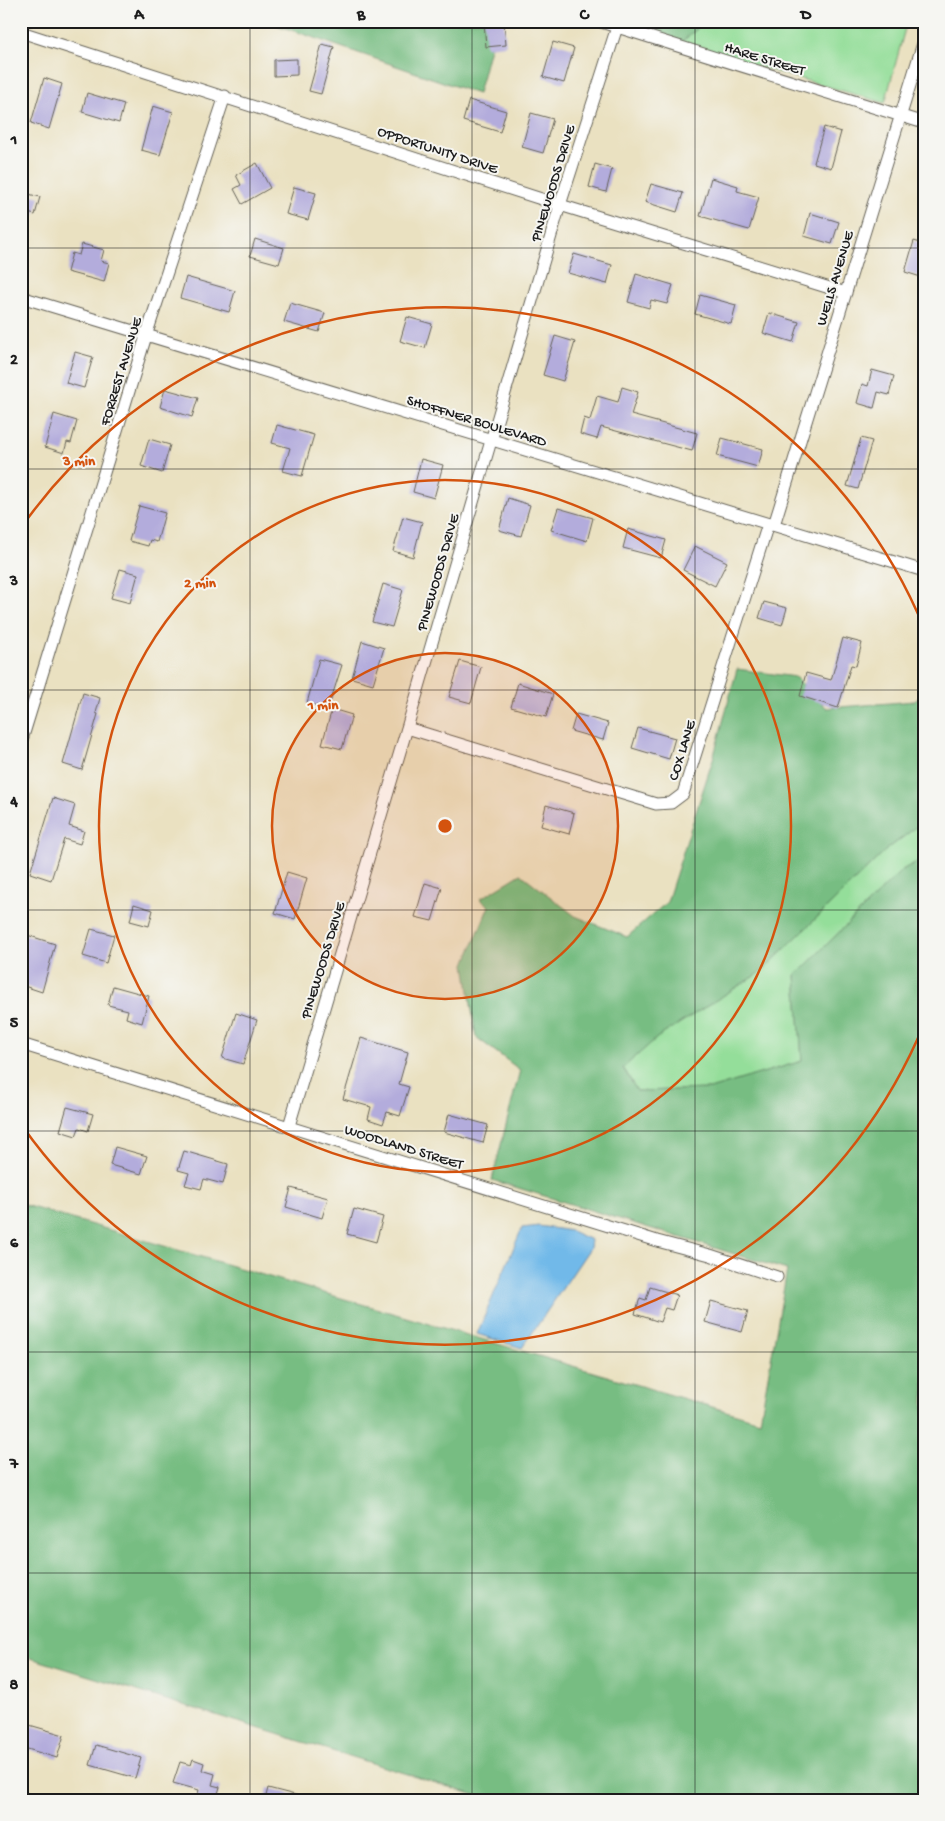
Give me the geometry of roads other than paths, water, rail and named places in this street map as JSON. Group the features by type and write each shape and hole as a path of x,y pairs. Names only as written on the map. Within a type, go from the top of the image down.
{"street":[{"name":"HARE STREET","path":"598,21 924,123"},
{"name":"PINEWOODS DRIVE","path":"289,1126 560,205 617,27"},
{"name":"OPPORTUNITY DRIVE","path":"21,32 560,205 846,293"},
{"name":"WELLS AVENUE","path":"771,524 846,293 924,40"},
{"name":"FORREST AVENUE","path":"21,743 146,336 225,96"},
{"name":"SHOFFNER BOULEVARD","path":"21,297 924,571"},
{"name":"COX LANE","path":"407,728 656,804 671,803 683,794 771,524"},
{"name":"WOODLAND STREET","path":"21,1044 777,1277"},
{"path":"21,1797 29,1800"}],"water":[{"path":"539,1226 571,1231 591,1240 590,1248 522,1348 477,1334 522,1228"}]}
